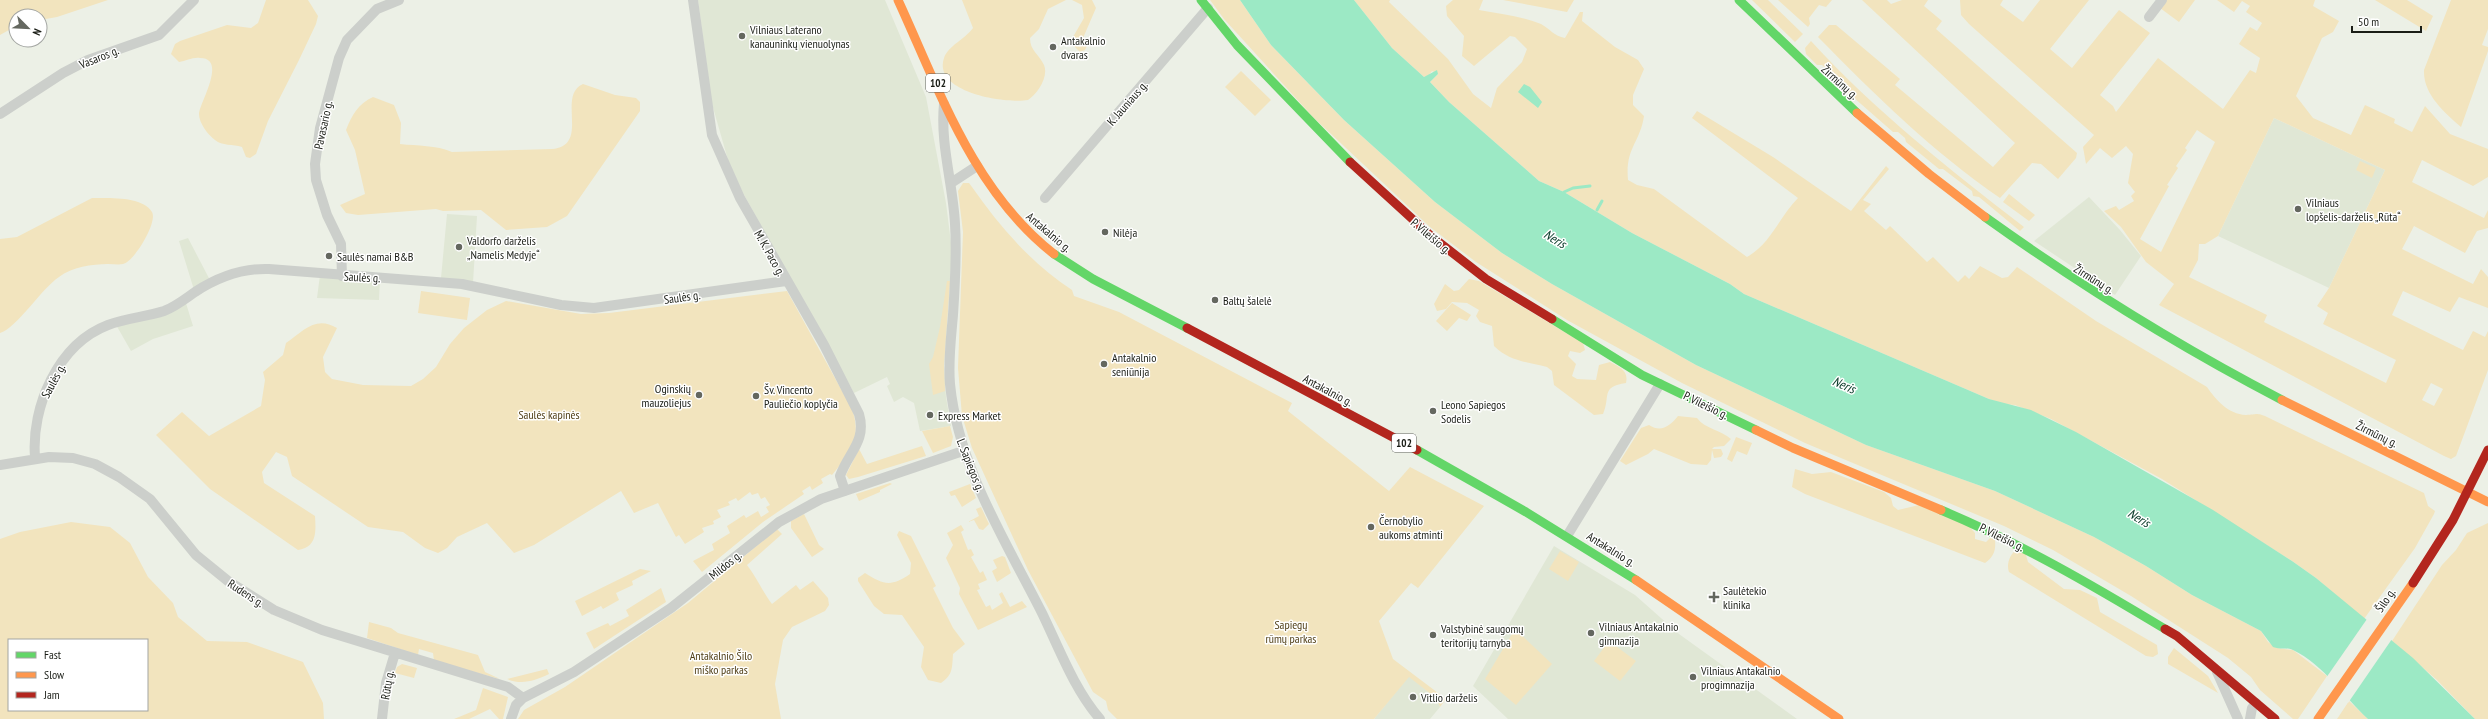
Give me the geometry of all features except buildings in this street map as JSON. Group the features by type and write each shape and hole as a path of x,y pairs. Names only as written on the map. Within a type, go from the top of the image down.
{"main road":[{"name":"Antakalnio g.","path":"898,0 977,166 1003,204 1026,230 1072,266 1136,302 1430,457 1567,536 1688,613 1839,719"},
{"name":"Žirmūnų g.","path":"1739,0 1792,54 1874,128 1976,211 2053,266 2142,322 2231,373 2304,412 2488,502"},
{"name":"P. Vileišio g.","path":"1204,4 1242,50 1347,159 1431,236 1486,279 1642,375 1660,384 1688,396 1793,448 2010,539 2156,623 2189,645 2254,706 2275,719"},
{"name":"Šilo g.","path":"2318,719 2430,556 2467,491 2488,450"}],"street":[{"name":"Vasaros g.","path":"0,114 88,60 159,35 194,0"},
{"name":"Pavasario g.","path":"342,276 341,244 327,215 316,180 316,160 320,128 341,54 348,40 377,4 399,0"},
{"name":"M. K. Paco g.","path":"693,0 712,134 740,198 786,281 824,345 860,414 862,424 860,440 840,476 845,491"},
{"path":"2149,17 2162,0"},
{"name":"K. Jauniaus g.","path":"1045,198 1204,4"},
{"name":"L. Sapiegos g.","path":"945,98 942,125 951,183 956,261 950,382 963,451 1090,714 1100,719"},
{"path":"951,183 977,166"},
{"name":"Saulės g.","path":"35,457 34,434 37,415 45,395 71,349 86,336 107,325 136,316 163,311 211,282 238,271 254,269 462,284 567,306 594,308 786,281"},
{"path":"1567,536 1660,384"},
{"name":"Mildos g.","path":"523,698 574,672 671,608 779,522 821,499 963,451"},
{"name":"Rudens g.","path":"0,465 35,457 72,458 104,468 150,499 196,555 228,582 254,600 319,629 508,687 523,698"},
{"name":"Rūtų g.","path":"382,719 386,683 395,653"},
{"path":"2212,666 2237,718 2254,706"},
{"path":"511,719 516,705 523,698"},
{"path":"2250,719 2254,706"}],"shaded area":[{"path":"698,0 885,0 926,97 946,203 952,251 944,366 946,397 951,426 920,431 914,403 903,397 894,402 887,386 890,384 887,377 854,393 743,193 728,160 712,104"},
{"name":"Vilniaus lopšelis-darželis „Rūta“","path":"2274,118 2385,170 2329,288 2218,236"},
{"path":"2089,197 2120,230 2141,256 2115,295 2034,241"},
{"name":"Valdorfo darželis „Namelis Medyje“","path":"447,214 477,216 473,283 441,278"},
{"path":"188,238 211,282 195,293 179,241"},
{"path":"320,275 380,278 379,300 317,298"},
{"path":"185,300 193,326 153,339 131,351 115,323"},
{"name":"Vilniaus Antakalnio gimnazija","path":"1554,546 1635,595 1679,634 1797,719 1508,719 1473,686"},
{"name":"Vitlio darželis","path":"1409,676 1436,698 1440,707 1430,719 1374,719"}],"green space":[{"path":"0,0 108,0 48,19 48,8 8,8 8,30 0,35"},
{"path":"266,0 308,0 318,16 316,24 299,60 268,121 256,154 250,158 246,157 242,147 221,143 215,140 202,125 199,114 210,82 212,65 208,60 200,58 179,62 171,54 175,44 180,41 227,25 251,28 258,23"},
{"path":"962,0 1066,0 1048,9 1039,29 1030,38 1031,46 1044,65 1045,75 1044,80 1035,94 1028,100 1018,101 989,98 960,88 949,80 943,70 944,58 949,50 973,28"},
{"path":"1072,0 1092,0 1096,8 1083,38 1087,46 1085,50 1080,52 1070,42 1084,18 1082,5"},
{"path":"1210,0 1240,0 1271,45 1344,120 1435,202 1502,253 1552,284 1696,365 1866,445 1995,491 2094,537 2146,566 2192,595 2261,631 2268,642 2277,648 2293,650 2327,676 2298,719 2293,719 2260,690 2251,677 2228,658 2131,596 2053,550 2004,526 1805,443 1682,383 1567,320 1476,262 1430,227 1313,117 1224,19"},
{"path":"1354,0 1390,0 1389,2 1448,59 1473,94 1491,108 1497,88 1522,62 1527,49 1515,37 1510,36 1474,66 1462,56 1464,36 1447,16 1446,6 1453,0 1483,0 1479,10 1534,21 1558,36 1565,38 1580,12 1583,12 1582,21 1615,47 1638,60 1644,69 1633,95 1633,105 1644,116 1629,160 1628,180 1637,185 1654,189 1747,257 1755,252 1769,238 1791,205 1798,198 1692,118 1697,111 1773,157 1851,211 1886,166 1889,169 1863,200 1871,204 1864,211 1886,230 1890,226 1927,262 1933,257 1958,282 1965,275 1969,279 1980,266 2002,278 2008,277 2017,267 2096,321 2207,387 2214,397 2228,409 2240,414 2258,414 2267,417 2424,493 2428,506 2435,511 2434,514 2415,548 2364,619 2316,578 2292,561 2162,479 2051,419 2015,405 2003,404 1989,399 1744,294 1730,284 1632,233 1564,192 1539,181 1449,102 1430,82 1438,74 1432,71 1428,76 1424,77 1392,48"},
{"path":"1503,0 1574,0 1567,12"},
{"path":"1752,0 1768,0 1803,34 1795,42"},
{"path":"1778,0 1832,0 1826,7 1819,5 1809,18 1810,24 1808,27"},
{"path":"1862,0 1887,0 1891,4 1902,0 1928,0 1924,6 1942,21 1936,29 2077,153 2076,158 2058,179 2041,164 2032,163 2000,198 1975,180 1951,162 1905,122 1818,37 1829,25 1836,25 1900,79 1895,85 1993,167 2015,143"},
{"path":"1960,0 2003,0 2000,5 2023,22 2040,0 2089,0 2050,49 2072,68 2119,10 2150,33 2100,95 2113,106 2116,112 2158,58 2223,109 2250,70 2256,73 2260,58 2239,44 2250,27 2257,31 2262,23 2246,12 2250,6 2242,1 2234,12 2217,0 2315,0 2313,6 2339,21 2333,32 2322,38 2296,96 2313,118 2351,135 2365,105 2395,119 2394,123 2412,132 2425,106 2450,134 2488,149 2488,177 2473,186 2422,160 2412,182 2484,218 2488,210 2488,228 2477,231 2465,253 2414,226 2402,249 2473,284 2481,269 2488,277 2488,308 2459,297 2450,312 2403,291 2392,315 2463,350 2473,331 2485,337 2488,331 2488,370 2456,456 2451,459 2444,456 2159,305 2174,284 2146,262 2121,227 2104,211 2116,206 2119,210 2134,201 2131,196 2135,192 2128,183 2133,154 2126,146 2112,158 2100,148 2086,164 2083,147 2094,135 1969,24 1961,15","holes":["2274,118 2385,170 2329,288 2317,306 2328,313 2323,324 2396,360 2386,383 2264,322 2267,315 2189,277 2198,260 2199,244 2205,244 2218,236","2197,130 2215,142 2161,252 2140,239 2169,186 2167,185 2178,168 2176,166 2187,150 2185,148","2431,383 2443,389 2434,406 2422,400"]},
{"path":"2166,0 2195,0 2179,22 2160,8"},
{"path":"2375,0 2407,0 2433,16 2426,31"},
{"path":"2451,0 2488,0 2488,29 2482,45 2488,47 2488,51 2461,127 2442,109 2431,95 2427,87 2424,70"},
{"path":"1811,41 1835,67 1913,138 2024,227 2020,231 1979,197 1973,196 1972,191 1943,169 1939,169 1906,142 1905,138 1898,132 1893,132 1829,76 1829,71 1822,65 1817,65 1806,54 1805,48"},
{"path":"1241,71 1271,100 1255,116 1225,87"},
{"path":"583,84 615,95 636,98 640,102 640,111 567,216 547,227 506,230 481,210 443,211 436,209 358,215 346,213 340,205 365,194 355,150 346,130 356,110 363,103 373,97 394,105 401,123 400,144 433,147 452,152 552,149 563,146 570,139 572,130 572,99 576,90"},
{"path":"2360,161 2376,168 2372,178 2356,170"},
{"name":"Sapiegų rūmų parkas","path":"963,183 969,183 1005,230 1017,243 1043,268 1072,290 1074,296 1119,312 1292,403 1288,411 1389,491 1410,467 1484,506 1418,588 1411,583 1379,621 1393,659 1446,699 1440,707 1436,698 1409,677 1374,719 1117,719 1108,710 1106,701 1093,692 1028,570 972,448 962,416 958,368 963,232 958,191"},
{"path":"2009,194 2035,215 2029,221 2003,202"},
{"path":"92,198 125,199 141,203 152,212 152,224 139,249 128,262 123,264 89,265 76,268 59,277 14,324 7,330 0,333 0,239 17,237"},
{"path":"1469,279 1479,281 1583,343 1585,350 1580,353 1570,351 1568,356 1576,364 1572,376 1577,379 1596,380 1599,365 1610,362 1620,367 1625,372 1627,379 1626,383 1613,387 1609,390 1603,414 1594,415 1554,385 1552,371 1547,367 1512,358 1494,346 1492,326 1480,322 1476,316 1479,310 1467,303 1452,302 1446,309 1437,311 1434,304 1445,284 1454,291 1459,290"},
{"path":"947,281 950,281 944,365 945,391 933,395 929,364 933,357 940,327"},
{"path":"421,291 470,298 467,320 418,313"},
{"name":"Saulės kapinės","path":"787,291 852,409 856,429 853,445 845,459 832,475 830,474 821,479 823,483 812,490 810,486 802,491 804,494 763,522 702,572 693,561 714,550 712,544 730,533 727,526 744,515 746,518 758,511 761,517 769,512 766,507 770,505 765,497 761,499 758,493 752,495 750,492 738,501 736,498 728,502 730,505 717,510 721,517 713,521 714,524 702,528 704,532 685,544 679,535 676,537 658,503 634,513 621,491 534,545 514,553 487,523 457,537 447,548 438,553 425,548 403,532 368,527 292,476 287,457 276,452 262,472 264,483 315,516 315,533 312,542 309,546 298,550 210,489 156,435 182,412 209,436 261,406 265,380 263,372 283,355 286,343 310,326 316,324 329,324 337,328 323,357 325,372 332,379 363,385 411,386 423,379 436,367 450,344 464,328 487,310 506,301 581,314 609,313"},
{"path":"1452,303 1471,315 1467,321 1459,318 1447,331 1436,321"},
{"path":"1678,416 1697,418 1704,425 1723,433 1731,439 1724,446 1714,447 1712,449 1721,449 1723,454 1721,457 1714,458 1712,450 1711,460 1707,465 1691,464 1654,449 1648,454 1626,465 1620,461 1641,428 1649,425 1657,428 1665,427 1672,423"},
{"path":"950,426 953,437 951,446 933,453 922,431"},
{"path":"1736,437 1752,443 1747,455 1737,451 1732,462 1727,459"},
{"path":"922,446 926,456 858,477 849,479 846,475 859,449 867,464"},
{"path":"1795,469 1812,474 1831,472 1884,492 1891,498 1893,506 1898,510 1919,505 1968,525 1975,533 1975,539 1986,542 1991,537 1995,540 1994,553 1985,563 1805,494 1792,487"},
{"path":"890,483 892,484 880,490 880,492 859,501 856,494"},
{"path":"970,484 976,498 962,507 955,495 951,496 949,492"},
{"path":"981,507 989,524 983,530 979,529 974,520 968,522 979,516 976,509"},
{"path":"804,514 819,545 824,549 812,557 791,528 791,521"},
{"path":"71,522 110,527 130,543 148,577 173,603 178,617 207,641 247,642 303,662 323,703 324,719 0,719 0,539 20,532"},
{"path":"2488,523 2488,719 2475,719 2437,680 2392,641 2442,565 2456,550 2467,533"},
{"path":"961,525 964,530 961,532 968,550 971,549 974,555 971,557 980,573 983,571 987,580 978,584 980,589 977,590 986,607 990,605 992,610 1003,603 999,594 1002,592 1010,607 1022,601 1027,607 978,630 959,594 960,588 946,558 953,545 947,533"},
{"name":"Antakalnio Šilo miško parkas","path":"777,529 782,534 747,565 768,599 772,604 796,585 800,590 813,581 828,598 829,605 825,611 792,627 783,640 775,684 781,719 518,719 524,710 565,687 688,603"},
{"path":"899,531 911,536 936,586 933,588 953,628 965,644 953,654 950,674 941,683 928,680 921,667 924,647 902,615 884,614 874,606 858,581 858,578 865,573 877,580 888,583 898,581 910,574 911,563 897,535"},
{"path":"2017,549 2025,552 2028,562 2064,589 2080,590 2097,598 2100,612 2157,645 2158,654 2153,657 2146,656 2009,572 2009,559"},
{"path":"1560,551 1579,562 1568,581 1549,569"},
{"path":"1002,556 1005,557 1011,573 997,582 992,571 997,568 993,560"},
{"path":"640,569 651,571 632,581 633,585 616,593 619,600 603,609 601,606 582,616 575,601"},
{"path":"661,588 666,602 594,649 586,633 608,623 610,626 629,616 626,610"},
{"path":"369,622 391,628 398,633 478,655 485,672 500,679 434,661 433,653 419,649 418,655 367,638"},
{"path":"1515,629 1552,664 1516,705 1485,679"},
{"path":"1609,641 1636,661 1620,681 1594,661"},
{"path":"2174,648 2208,676 2218,693 2168,664 2168,657"},
{"path":"402,664 417,668 414,678 395,673 397,667"},
{"path":"547,669 549,674 538,679 518,682 507,679"},
{"path":"483,688 508,697 503,719 499,719 490,709 469,719 454,719 476,710"},
{"path":"2349,701 2368,719 2337,719"}],"water":[{"name":"Neris","path":"1240,0 1354,0 1392,48 1424,77 1437,70 1438,74 1430,82 1449,102 1539,181 1564,192 1632,233 1730,284 1744,294 1989,399 2031,410 2076,432 2213,510 2316,578 2413,658 2475,719 2368,719 2324,673 2304,656 2290,649 2273,647 2261,631 2192,595 2146,566 2094,537 1995,491 1866,445 1696,365 1552,284 1502,253 1435,202 1344,120 1271,45"},
{"path":"1524,84 1530,87 1542,102 1538,108 1518,92"}],"pier":[{"path":"2367,619 2392,639 2348,703 2326,678"}],"waterway":[{"path":"1564,192 1573,188 1590,186"},
{"path":"1597,210 1602,201"}],"traffic: fast":[{"path":"1201,0 1237,45 1350,162"},
{"path":"1739,0 1857,113"},
{"path":"1985,217 2057,267 2130,314 2205,358 2282,400"},
{"path":"1054,254 1093,279 1187,328"},
{"path":"1552,319 1642,375 1756,430"},
{"path":"1417,450 1526,512 1636,580"},
{"path":"1941,510 1999,536 2055,565 2165,629"}],"traffic: slow":[{"path":"898,0 944,103 961,137 980,169 1001,200 1026,229 1054,254"},
{"path":"1857,113 1929,174 1985,217"},
{"path":"2282,400 2488,502"},
{"path":"1756,430 1793,448 1941,510"},
{"path":"1636,580 1839,719"},
{"path":"2318,719 2413,583"}],"traffic: jam":[{"path":"1350,162 1431,236 1486,279 1552,319"},
{"path":"1187,328 1417,450"},
{"path":"2413,583 2453,520 2488,450"},
{"path":"2165,629 2177,636 2275,719"}],"place":[{"name":"Vilniaus Laterano kanauninkų vienuolynas","path":"742,36"},
{"name":"Antakalnio dvaras","path":"1053,47"},
{"name":"Vilniaus lopšelis-darželis „Rūta“","path":"2298,209"},
{"name":"Nilėja","path":"1105,232"},
{"name":"Valdorfo darželis „Namelis Medyje“","path":"459,247"},
{"name":"Saulės namai B&B","path":"329,256"},
{"name":"Baltų šalelė","path":"1215,300"},
{"name":"Antakalnio seniūnija","path":"1104,364"},
{"name":"Oginskių mauzoliejus","path":"699,395"},
{"name":"Šv. Vincento Pauliečio koplyčia","path":"756,396"},
{"name":"Leono Sapiegos Sodelis","path":"1433,411"},
{"name":"Express Market","path":"930,415"},
{"name":"Černobylio aukoms atminti","path":"1371,527"},
{"name":"Saulėtekio klinika","path":"1714,597"},
{"name":"Vilniaus Antakalnio gimnazija","path":"1591,633"},
{"name":"Valstybinė saugomų teritorijų tarnyba","path":"1433,635"},
{"name":"Vilniaus Antakalnio progimnazija","path":"1693,677"},
{"name":"Vitlio darželis","path":"1413,697"}]}
